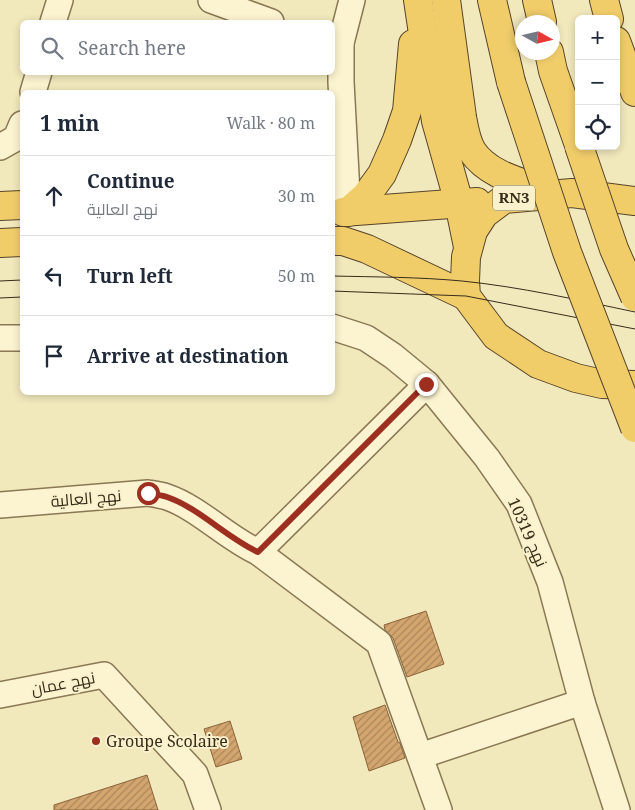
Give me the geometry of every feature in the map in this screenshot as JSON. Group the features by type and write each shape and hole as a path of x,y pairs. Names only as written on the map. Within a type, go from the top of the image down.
{"highway":[{"path":"417,0 436,121 459,203 468,247"},
{"path":"340,212 366,196 382,174 407,110 417,0"},
{"path":"446,0 462,117 466,136 472,150 484,164 508,179 557,194"},
{"path":"492,0 511,82 567,252 635,428"},
{"path":"537,0 540,15"},
{"path":"604,0 608,15"},
{"path":"620,52 635,92"},
{"path":"551,62 575,134"},
{"path":"580,150 614,249 635,297"},
{"name":"RN3","path":"340,212 572,192 635,201"},
{"name":"RN3","path":"466,296 465,273 472,231 484,214 504,199"},
{"path":"0,206 20,205"},
{"path":"335,241 343,241 367,249 466,296 496,336 538,364 576,378 602,384 635,385"},
{"path":"0,242 20,242"}],"street":[{"path":"54,20 60,0"},
{"path":"211,0 266,20"},
{"path":"340,212 341,82 337,42 352,0"},
{"path":"33,90 38,75"},
{"path":"0,147 16,138 20,129"},
{"name":"نهج 10319","path":"335,328 366,338 393,356 426,384 487,458 519,504 550,582 582,702 617,810"},
{"path":"0,338 20,338"},
{"path":"252,549 426,384"},
{"name":"نهج العالية","path":"0,505 148,493 167,496 183,504 252,549 380,643 439,810"},
{"name":"نهج عمان","path":"0,695 104,675 196,774 208,810"},
{"path":"420,756 582,702"}],"building":[{"path":"426,611 444,664 407,677 393,638 385,630 384,625"},
{"path":"385,705 405,758 369,771 353,717"},
{"path":"230,721 242,759 216,767 204,729"},
{"path":"147,775 158,810 54,810 54,805"}],"tram line":[{"path":"335,276 462,281 549,294 635,312"},
{"path":"0,281 20,280"},
{"path":"335,291 466,296 635,329"},
{"path":"0,298 20,297"}],"place":[{"name":"Groupe Scolaire","path":"96,741"}],"route":[{"path":"148,493 167,496 183,504 258,552 426,384"}]}
